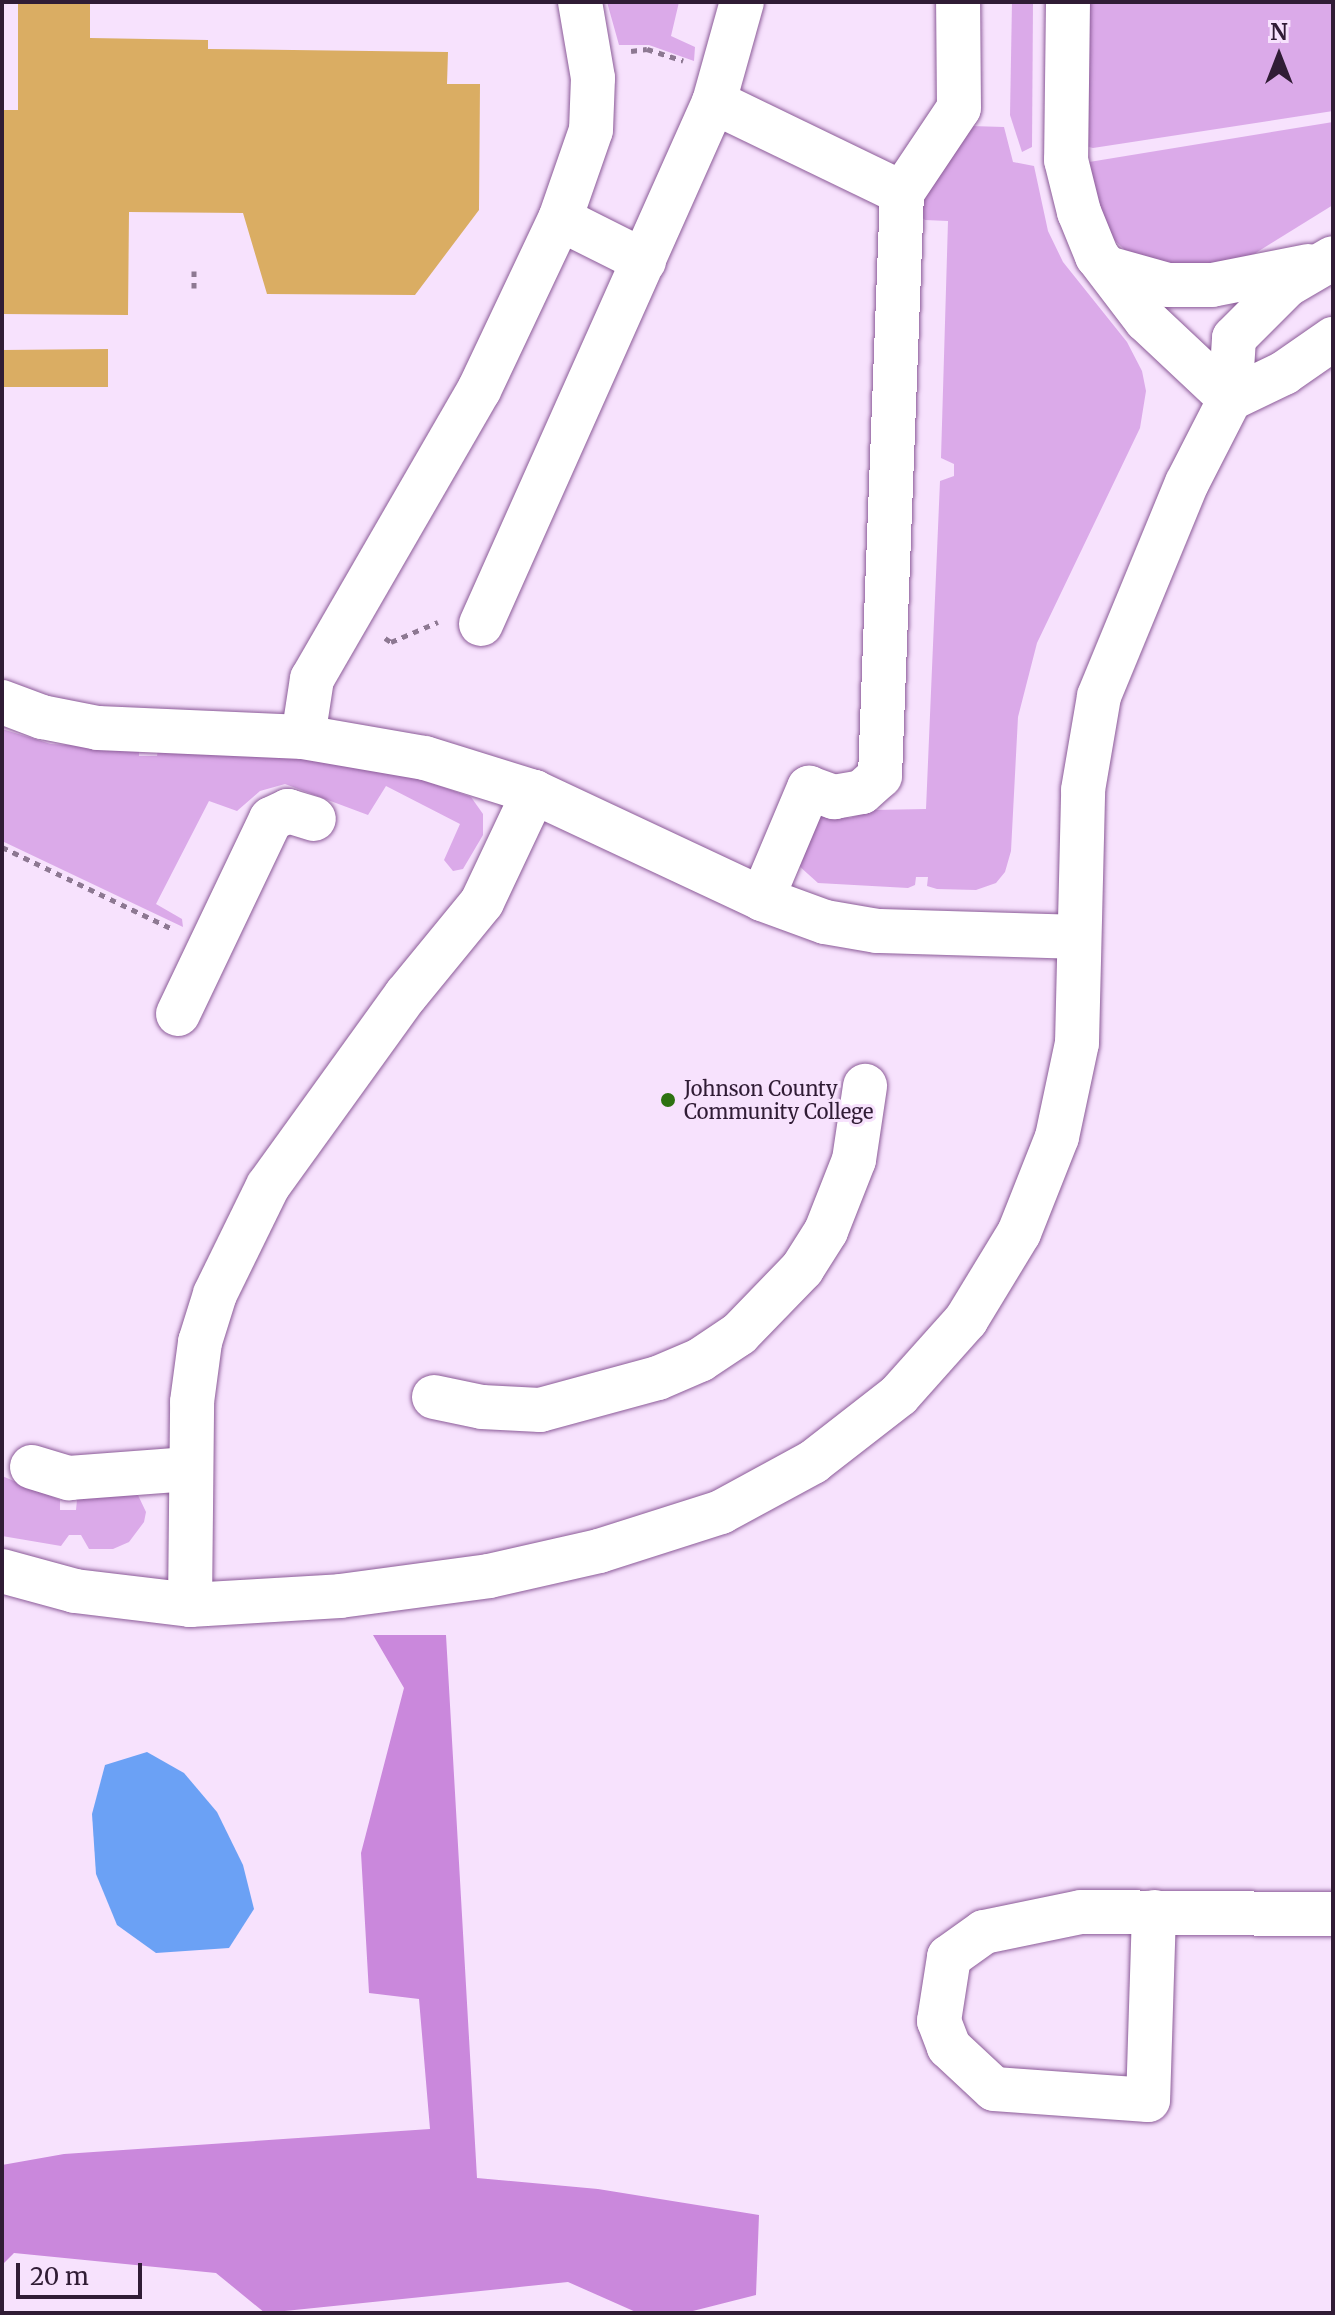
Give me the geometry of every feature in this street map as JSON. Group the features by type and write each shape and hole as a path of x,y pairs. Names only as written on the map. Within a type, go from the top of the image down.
{"street":[{"path":"303,737 312,679 347,613 422,495 479,390 560,219 591,130 593,78 580,2"},
{"path":"465,621 644,261 714,102 742,2"},
{"path":"762,899 809,788 834,797 862,792 880,776 902,193 959,108 958,2"},
{"path":"1068,2 1066,160 1079,212 1107,268 1146,320 1230,399"},
{"path":"714,102 902,193"},
{"path":"560,219 644,261"},
{"path":"1107,268 1168,285 1212,285 1329,260"},
{"path":"2,1571 75,1591 190,1605 340,1596 489,1576 599,1551 721,1512 813,1462 899,1395 957,1331 1019,1233 1057,1137 1077,1043 1076,937 1083,790 1099,696 1175,511 1230,399 1234,338 1287,285 1329,260"},
{"path":"1230,399 1284,373 1333,339"},
{"path":"2,702 42,717 98,728 303,737 425,758 534,792 762,899 825,922 877,931 1076,937"},
{"path":"190,1605 189,1469 200,1342 215,1294 268,1186 406,995 482,902 534,792"},
{"path":"178,1014 271,819 288,811 314,819"},
{"path":"434,1397 482,1407 540,1410 658,1378 700,1360 739,1334 802,1269 826,1231 854,1160 865,1086"},
{"path":"32,1467 69,1478 189,1469"},
{"path":"1154,1912 1148,2100 994,2089 949,2047 939,2021 949,1957 984,1932 1081,1912 1154,1912 1333,1914"}],"path":[{"path":"625,52 647,49 690,63"},
{"path":"194,271 194,288"},
{"path":"347,613 391,642 465,621"},
{"path":"2,847 170,928 165,940"}],"shaded area":[{"path":"607,2 679,2 671,36 695,47 694,61 649,45 619,45"},
{"path":"1012,2 1033,2 1032,147 1022,152 1010,115"},
{"path":"1086,2 1333,2 1333,111 1093,148 1082,145"},
{"path":"1333,122 1333,205 1254,254 1198,273 1135,258 1113,239 1083,163"},
{"path":"971,126 1004,127 1013,162 1034,166 1048,231 1063,262 1127,342 1142,371 1146,391 1140,428 1037,643 1018,717 1011,851 1005,872 996,883 976,890 937,889 927,886 928,877 916,877 915,885 908,888 818,883 798,865 816,813 850,818 873,810 926,809 940,481 954,476 954,464 941,458 948,221 925,220 915,212"},
{"path":"2,729 51,744 139,749 139,756 157,756 158,749 263,752 414,777 471,797 483,814 483,835 463,869 453,871 444,860 460,824 386,786 368,815 285,784 260,791 237,811 209,801 156,904 182,919 183,927 2,841"},
{"path":"2,1476 60,1500 60,1510 76,1510 77,1500 85,1496 137,1493 146,1512 144,1522 129,1542 113,1549 89,1549 81,1535 69,1535 61,1546 2,1536"},
{"path":"373,1635 446,1635 477,2178 598,2189 759,2215 756,2295 685,2313 638,2313 568,2282 265,2313 216,2273 14,2253 2,2265 2,2165 64,2154 430,2129 419,1999 369,1993 361,1853 404,1688"}],"water":[{"path":"147,1752 184,1773 217,1812 243,1865 254,1909 229,1948 156,1953 117,1925 96,1874 92,1814 105,1765"}],"building":[{"path":"18,2 90,2 90,38 208,40 208,49 448,52 447,84 480,84 479,210 415,295 267,294 243,213 129,212 128,315 2,314 2,110 18,110"},
{"path":"108,349 108,387 2,387 2,350"}],"place":[{"name":"Johnson County Community College","path":"668,1100"}]}
